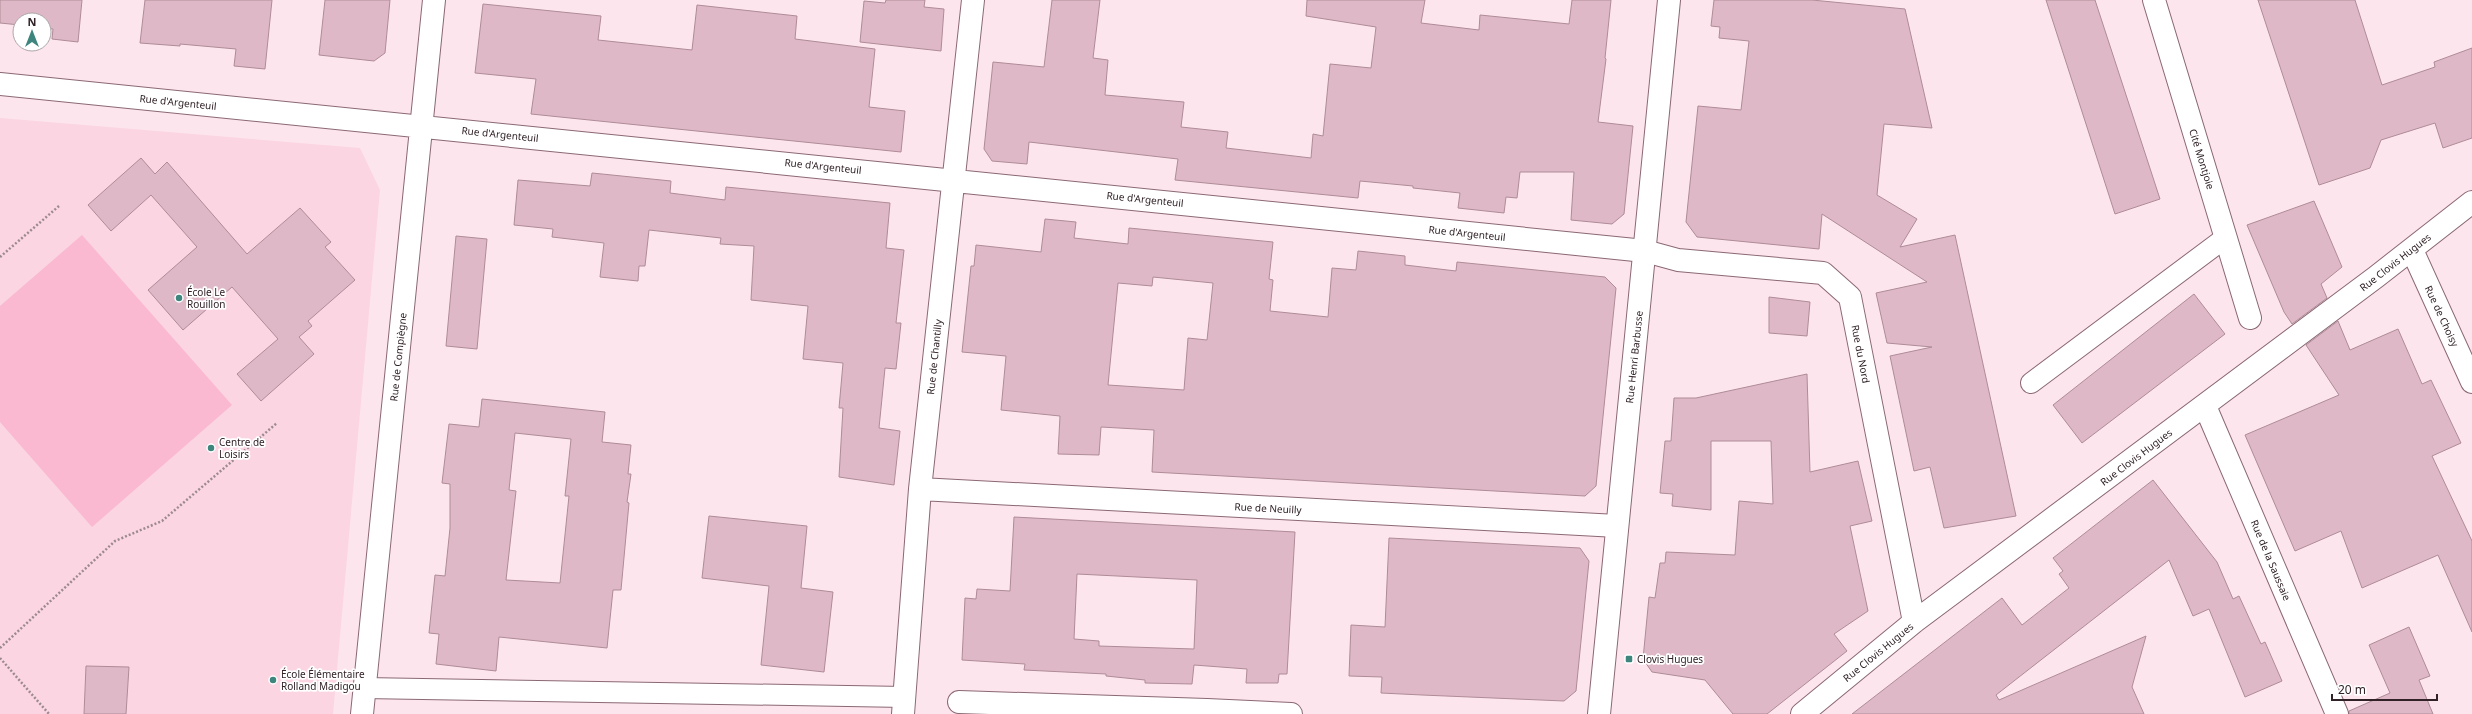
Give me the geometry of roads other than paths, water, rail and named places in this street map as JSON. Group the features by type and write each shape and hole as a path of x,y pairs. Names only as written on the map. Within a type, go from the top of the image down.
{"street":[{"name":"Rue de Compiègne","path":"362,714 434,0"},
{"name":"Rue de Chantilly","path":"904,705 920,489 973,0"},
{"name":"Rue Henri Barbusse","path":"1599,714 1669,0"},
{"name":"Cité Montjoie","path":"2154,0 2250,318"},
{"name":"Rue d'Argenteuil","path":"0,84 953,179 1645,251"},
{"name":"Rue Clovis Hugues","path":"1802,714 1914,622 2205,406 2412,250 2472,202"},
{"name":"Rue de Choisy","path":"2412,250 2472,382"},
{"name":"Rue du Nord","path":"1645,251 1678,260 1823,273 1850,297 1914,622"},
{"name":"Rue de la Saussaie","path":"2205,406 2337,714"},
{"name":"Rue de Neuilly","path":"920,489 1617,526"},
{"path":"959,702 1197,712 1291,714"}],"lane":[{"path":"2031,383 2225,238"},
{"path":"364,688 904,705"}],"place":[{"name":"École Le Rouillon","path":"179,298"},
{"name":"Centre de Loisirs","path":"211,448"},
{"name":"Clovis Hugues","path":"1629,659"},
{"name":"École Élémentaire Rolland Madigou","path":"273,680"}]}
